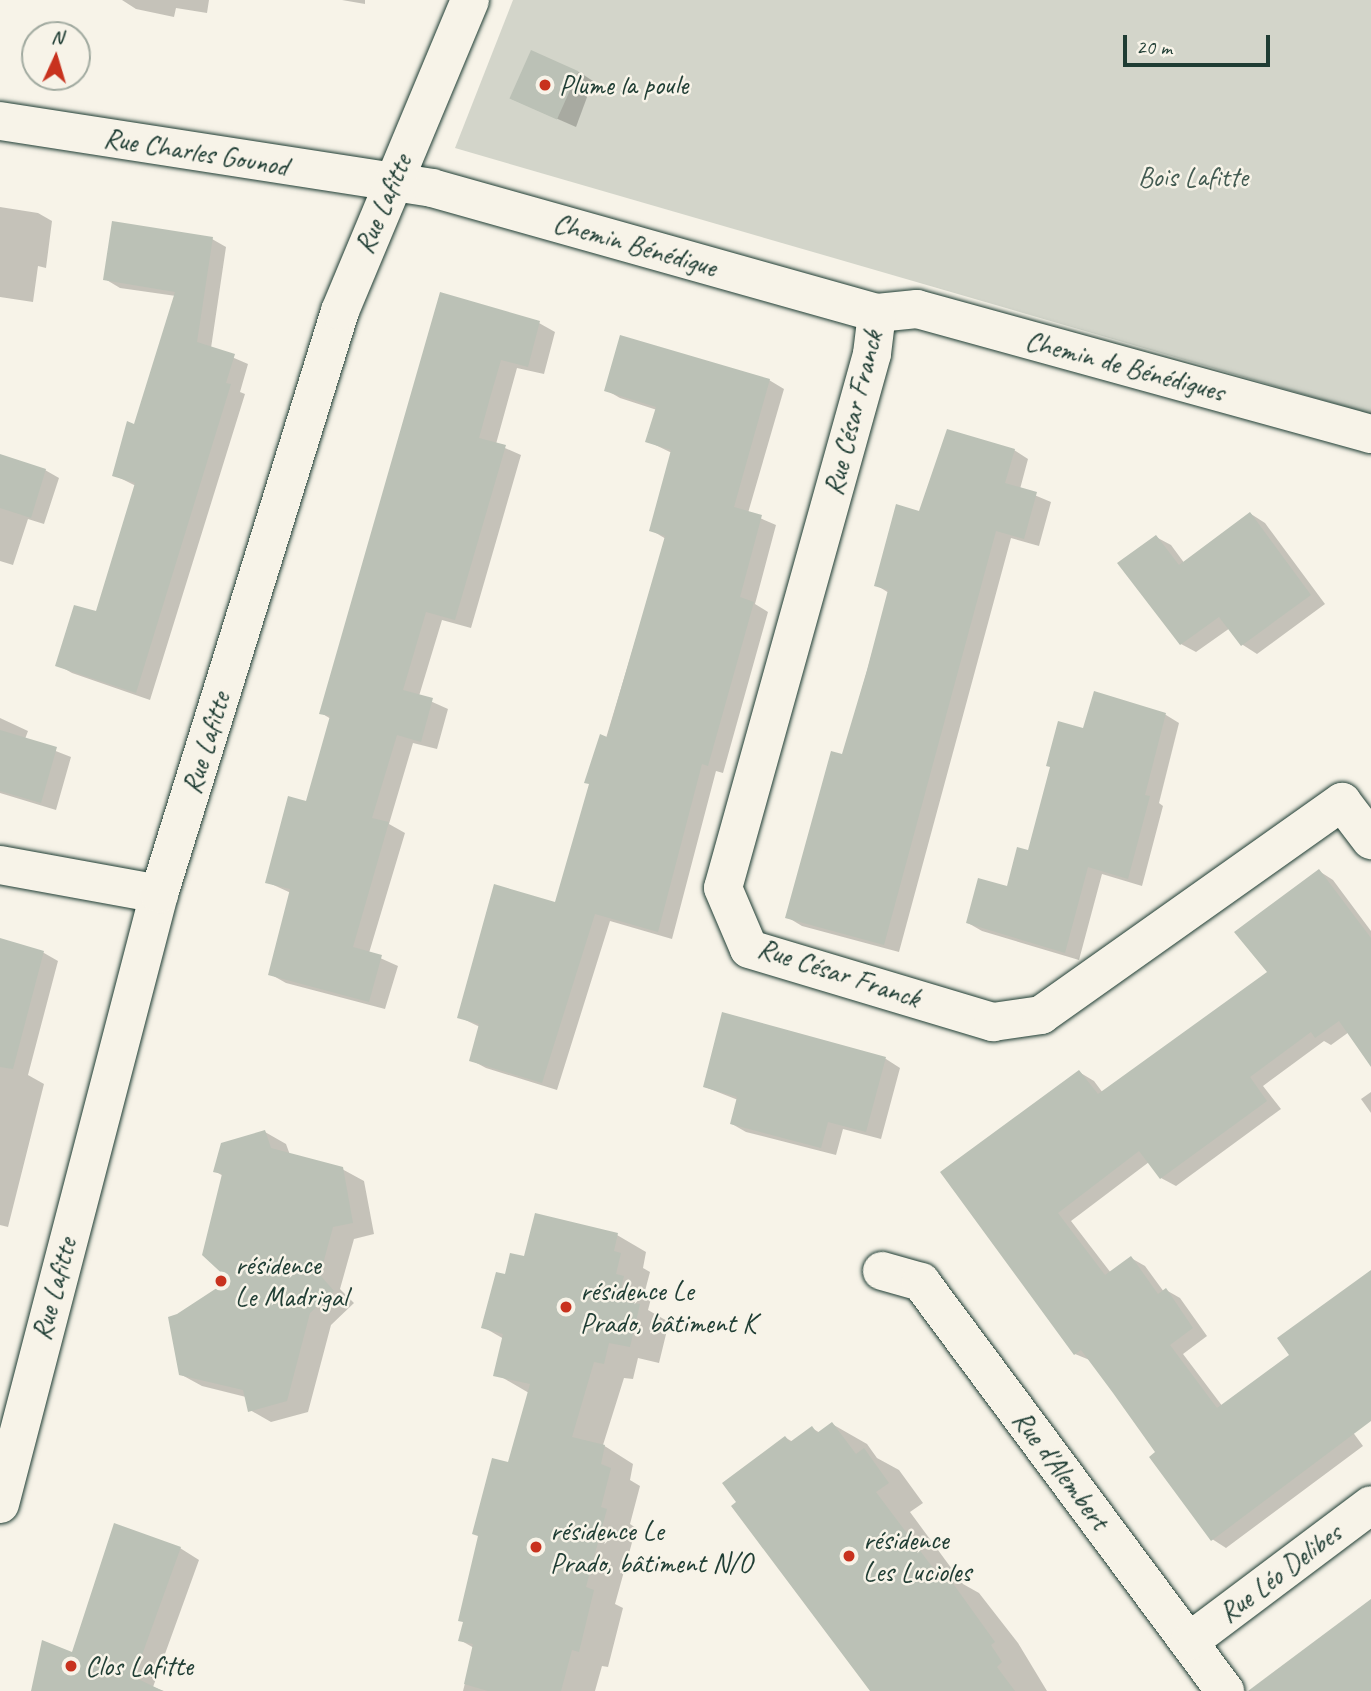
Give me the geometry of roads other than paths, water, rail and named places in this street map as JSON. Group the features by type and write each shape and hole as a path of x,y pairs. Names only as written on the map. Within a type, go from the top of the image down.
{"street":[{"name":"Rue Lafitte","path":"0,1504 11,1408 159,894 340,311 392,181 470,0"},
{"name":"Rue Charles Gounod","path":"0,121 392,181"},
{"name":"Chemin Bénédigue","path":"392,181 432,187 877,313"},
{"name":"Chemin de Bénédigues","path":"877,313 918,309 1371,434"},
{"name":"Rue César Franck","path":"877,313 872,354 723,888 749,949 993,1022 1041,1015 1342,802 1371,840"},
{"path":"0,865 159,894"},
{"name":"Rue d'Alembert","path":"882,1271 921,1282 1225,1691"},
{"name":"Rue Léo Delibes","path":"1190,1641 1371,1505"}],"place":[{"name":"Plume la poule","path":"545,85"},
{"name":"résidence Le Madrigal","path":"221,1281"},
{"name":"résidence Le Prado, bâtiment K","path":"566,1307"},
{"name":"résidence Le Prado, bâtiment N/O","path":"536,1547"},
{"name":"résidence Les Lucioles","path":"849,1556"},
{"name":"Clos Lafitte","path":"71,1666"}],"park label":[{"name":"Bois Lafitte","path":"1193,177"}]}
